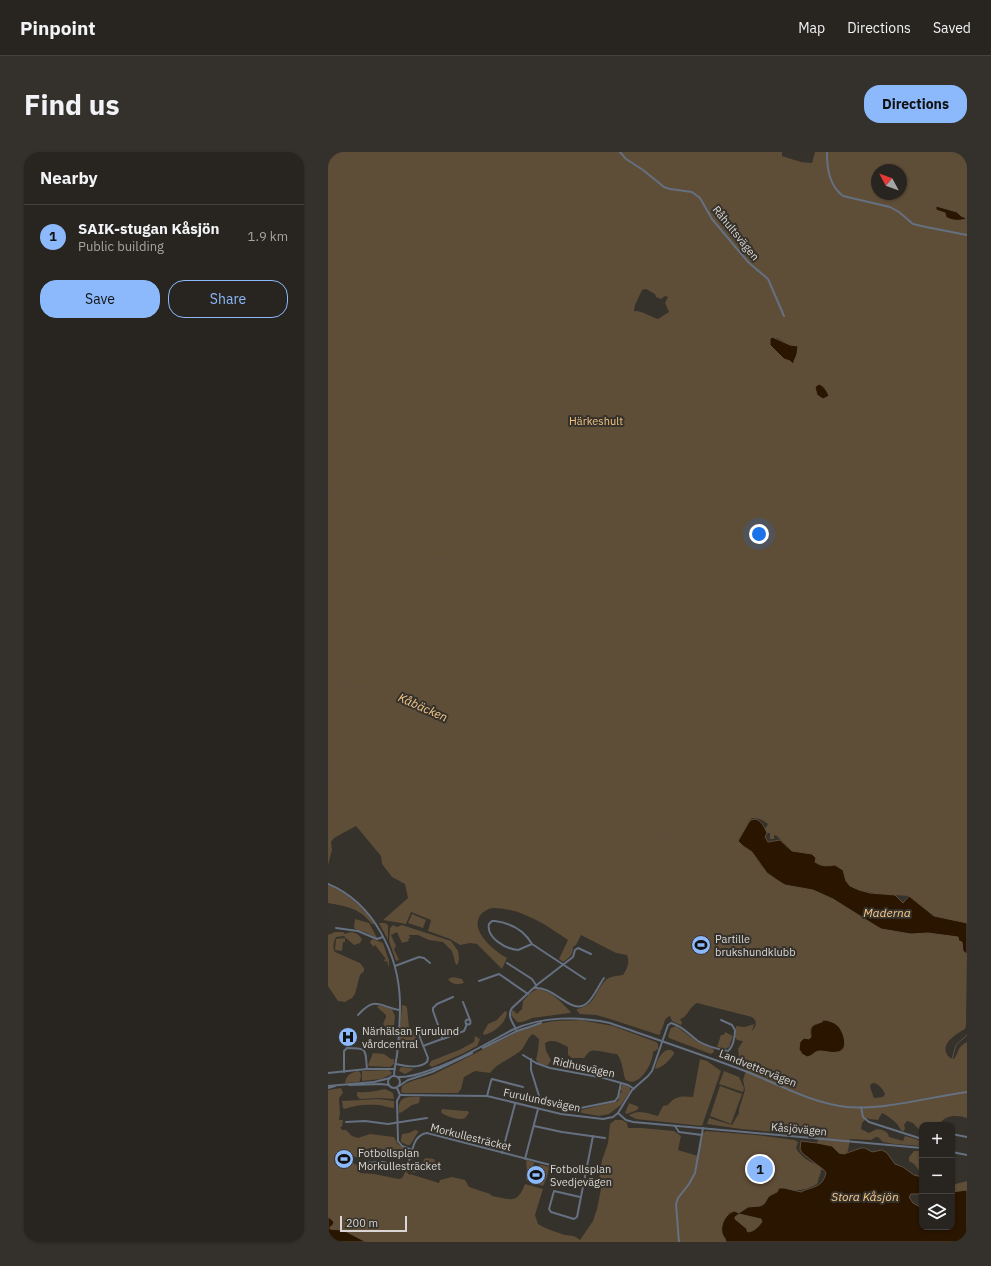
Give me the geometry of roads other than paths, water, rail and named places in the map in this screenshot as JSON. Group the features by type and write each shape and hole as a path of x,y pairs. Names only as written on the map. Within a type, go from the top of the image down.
{"street":[{"name":"Råhultsvägen","path":"620,152 626,159 643,170 664,187 692,192 700,198 712,218 748,262 768,279 784,316"},
{"path":"827,152 827,167 829,175 839,193 843,196 890,207 912,224 967,235"},
{"path":"328,884 346,894 361,905 374,921 383,937 395,966 399,1010 394,1076"},
{"path":"532,944 518,950 507,948 494,938 489,924 495,921 515,927 527,936 532,944 584,979"},
{"path":"336,928 358,931 377,939 383,937"},
{"path":"516,1030 511,1019 510,1011 535,987 573,957 578,948 591,954"},
{"path":"395,966 419,957 424,958 430,964"},
{"path":"507,963 532,979 535,987"},
{"path":"479,981 499,974 528,994"},
{"path":"535,987 545,988 572,1005 580,1007 588,1002 604,978"},
{"path":"442,1038 433,1008 437,1004 453,997"},
{"path":"424,1046 464,1031 467,1024 466,1021 470,1020 463,1002"},
{"path":"358,1015 367,1006 373,1004 380,1004 399,1010"},
{"name":"Landvettervägen","path":"398,1077 413,1075 448,1063 533,1023 567,1018 610,1023 734,1067 811,1099 840,1106 878,1106 967,1092"},
{"path":"618,1113 634,1089 652,1071 668,1024 671,1023 680,1026 704,1044 729,1051 735,1036 735,1029 721,1020"},
{"path":"396,1064 412,1066 425,1064 428,1059 417,1030"},
{"name":"Landvettervägen","path":"398,1087 408,1080 453,1063 516,1030"},
{"path":"344,1072 344,1051 347,1048 361,1048 364,1050 366,1054 366,1069"},
{"name":"Ridhusvägen","path":"523,1056 536,1063 554,1069 604,1078 630,1086 634,1089"},
{"path":"531,1060 531,1070 540,1099"},
{"path":"328,1074 366,1069 395,1070"},
{"path":"328,1087 374,1082 394,1076 398,1077 400,1081 398,1087 400,1094 397,1101 399,1143 402,1146 413,1150"},
{"path":"389,1085 388,1081 390,1078"},
{"path":"487,1096 492,1079 523,1087"},
{"path":"566,1111 616,1100 621,1083"},
{"path":"328,1087 381,1084 389,1085 392,1088 398,1087"},
{"name":"Furulundsvägen","path":"400,1094 487,1096 561,1114 603,1119 613,1117 618,1113"},
{"path":"502,1153 516,1104"},
{"path":"861,1107 863,1117 869,1122 919,1138"},
{"path":"525,1159 538,1109"},
{"name":"Kåsjövägen","path":"618,1113 626,1120 633,1122 919,1148"},
{"path":"346,1122 366,1121 384,1124 427,1118"},
{"path":"534,1126 562,1132 605,1138"},
{"name":"Kåsjövägen","path":"675,1126 679,1132 702,1135"},
{"path":"679,1242 676,1204 678,1198 689,1184 695,1173 703,1128"},
{"name":"Morkullesträcket","path":"364,1163 383,1162 406,1168 418,1136 423,1133 427,1133 585,1174"},
{"path":"955,1135 967,1137"},
{"path":"580,1197 554,1191 548,1209 551,1212 575,1219 577,1217 593,1136"},
{"path":"955,1153 967,1155"}],"water":[{"path":"936,206 957,212 966,219 956,220 948,218 946,217 945,213 936,210"},
{"path":"772,337 790,345 798,346 793,364 784,359 770,345 770,339"},
{"path":"819,384 825,389 829,396 823,399 817,395 815,387"},
{"name":"Maderna","path":"755,819 764,826 767,833 765,837 768,842 780,840 792,851 812,854 816,858 815,862 820,865 835,865 843,870 846,881 850,886 870,893 895,895 903,903 909,896 934,916 967,923 967,954 963,951 962,942 959,941 958,937 928,933 911,934 881,929 833,899 813,890 785,885 777,880 767,873 752,852 738,841 749,822"},
{"path":"823,1020 832,1022 839,1027 845,1041 844,1048 837,1052 818,1051 807,1057 802,1054 799,1049 800,1042 804,1038 809,1039 811,1037 812,1026 822,1022"},
{"name":"Stora Kåsjön","path":"801,1141 832,1146 839,1153 844,1154 861,1148 865,1148 872,1152 882,1150 887,1153 895,1164 919,1176 919,1194 911,1194 909,1197 913,1203 919,1206 919,1230 955,1230 955,1192 967,1190 967,1242 726,1242 726,1239 722,1233 722,1226 724,1220 731,1212 734,1211 739,1213 748,1207 760,1206 764,1204 769,1196 777,1192 779,1188 801,1192 822,1182 826,1173 824,1170 802,1153 800,1149","holes":["739,1214 761,1219 762,1222 753,1231 748,1232 747,1229 735,1219 735,1217"]},
{"path":"328,1217 334,1222 330,1229 347,1232 366,1242 328,1242"}],"waterway":[{"path":"489,152 493,171 497,227 499,273 497,293 498,309"},
{"path":"603,152 612,168 643,196"},
{"path":"874,152 883,163 888,164"},
{"path":"907,181 936,206"},
{"path":"328,492 336,490 348,500 363,506 374,524 400,549 418,557 433,559 450,560 470,557"},
{"name":"Kåbäcken","path":"328,692 339,684 352,687 369,686 373,690 383,694 391,702 417,713 434,723 545,755 547,758 547,766"},
{"path":"328,759 332,771 332,778 336,781 335,785 340,792 336,802 334,820 341,824 343,828"},
{"path":"548,768 559,771 574,790 584,792 594,801 609,804 621,810 646,828 660,834 688,840 696,837 700,829 717,823 722,827 731,826 741,835"},
{"path":"962,1090 952,1059 956,1045 967,1035"},
{"path":"836,1052 837,1054 901,1087 927,1085 935,1081 938,1075 948,1069 954,1068"},
{"path":"963,1096 967,1107"}],"place":[{"name":"Partille brukshundklubb","path":"701,945"},
{"name":"Närhälsan Furulund vårdcentral","path":"348,1037"},
{"name":"Fotbollsplan Morkullesträcket","path":"344,1159"},
{"name":"SAIK-stugan Kåsjön","path":"760,1169"},
{"name":"Fotbollsplan Svedjevägen","path":"536,1175"}],"park label":[{"name":"Härkeshult","path":"596,421"}]}
